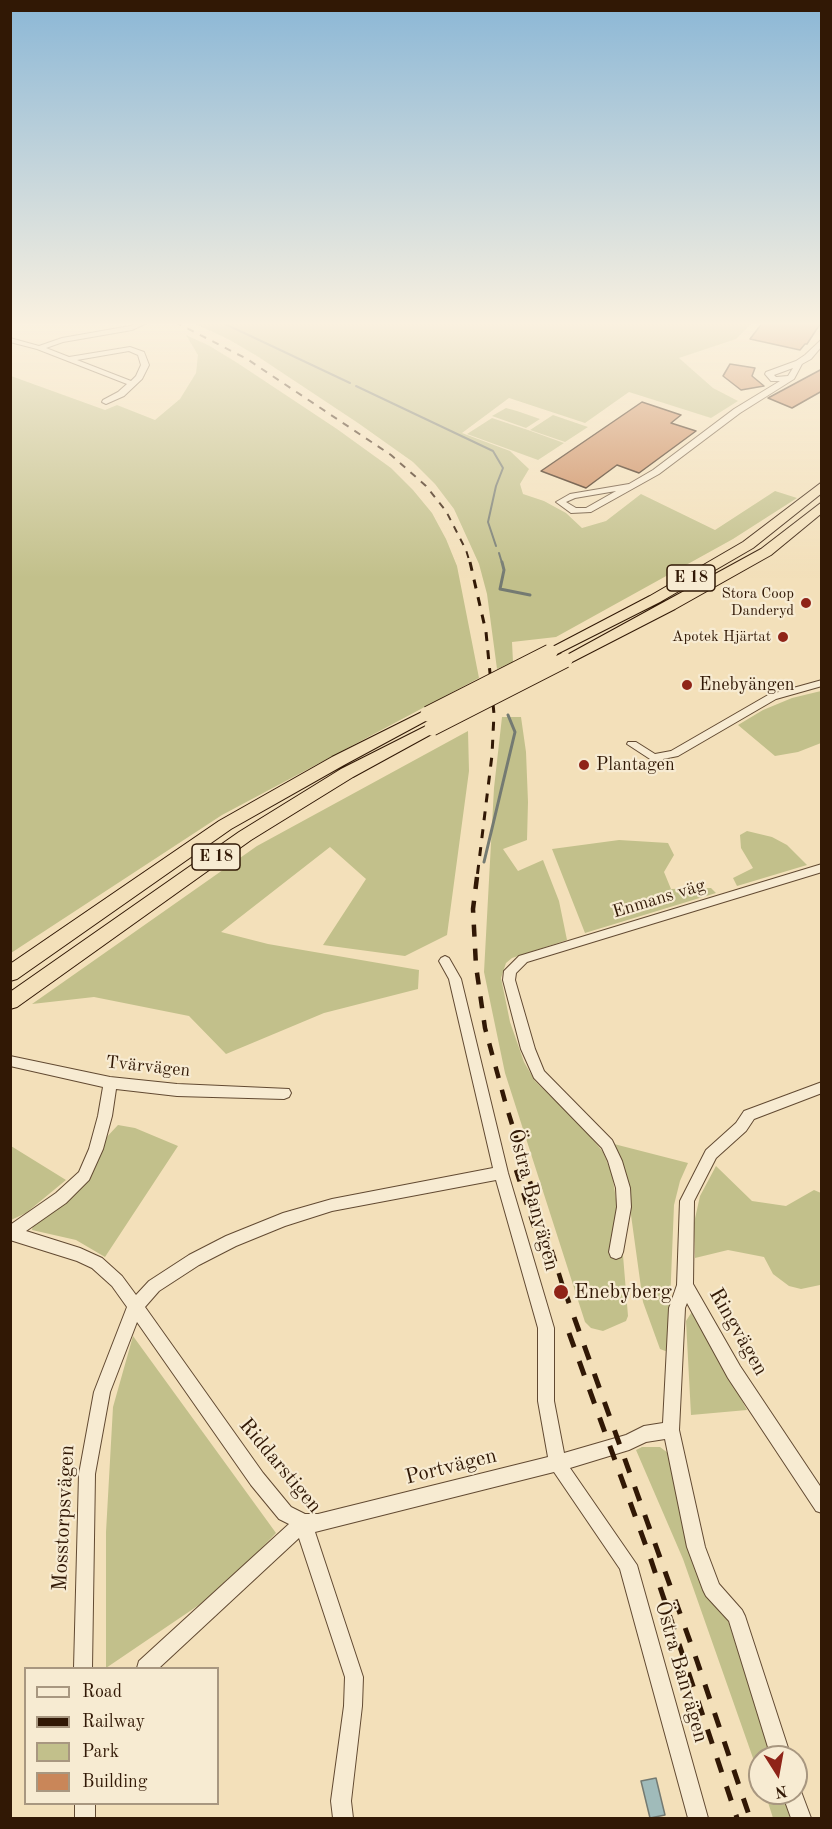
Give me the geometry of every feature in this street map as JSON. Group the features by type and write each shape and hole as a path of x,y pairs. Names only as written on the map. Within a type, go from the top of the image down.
{"highway":[{"name":"E 18","path":"10,1002 245,836 430,721 550,652 655,599 748,545 822,486"},
{"name":"E 18","path":"10,974 225,825 338,761 566,660 670,606 766,552 822,506"}],"street":[{"path":"629,486 563,498 560,502 574,511 588,510 656,472 743,407"},
{"path":"632,744 652,758 675,754 772,697 822,683"},
{"name":"Enmans väg","path":"616,1252 624,1207 615,1161 607,1144 539,1074 528,1049 509,980 510,971 523,959 822,868"},
{"name":"Östra Banvägen","path":"445,961 455,979 501,1173 546,1328 546,1401 557,1463 628,1565 698,1818"},
{"name":"Tvärvägen","path":"10,1061 110,1083 177,1090 284,1093"},
{"path":"12,1234 61,1198 84,1176 96,1149 110,1083"},
{"name":"Ringvägen","path":"822,1087 749,1115 741,1127 711,1154 687,1201 685,1285 734,1372 822,1505"},
{"name":"Mosstorpsvägen","path":"82,1667 87,1474 102,1392 134,1308 154,1286 194,1260 231,1241 283,1220 332,1205 501,1173"},
{"name":"Riddarstigen","path":"12,1234 80,1255 97,1263 117,1281 264,1488 285,1514 303,1523 354,1677 353,1706 341,1801 343,1818"},
{"path":"685,1285 677,1308 672,1430 696,1547 712,1590 736,1616 777,1745"},
{"name":"Portvägen","path":"303,1523 318,1523 393,1505 557,1463 628,1442 644,1434 672,1430"},
{"path":"147,1667 303,1523"}],"green space":[{"path":"11,407 98,407 105,410 123,407 155,420 170,407 304,407 391,468 432,513 446,539 457,566 479,678 222,815 11,953"},
{"path":"334,407 496,407 462,433 510,451 529,469 520,484 523,494 544,501 566,513 582,528 606,521 641,494 715,530 775,491 797,498 733,539 556,637 512,642 513,662 497,669 487,594 479,564 454,509 435,484 413,462"},
{"path":"537,407 607,407 585,423"},
{"path":"677,407 728,407 711,418"},
{"path":"506,408 540,419 526,428 492,416"},
{"path":"553,415 588,427 565,442 530,430"},
{"path":"492,418 564,443 538,460 467,434"},
{"path":"821,691 821,743 798,752 775,756 738,725 763,710 792,698"},
{"path":"502,717 521,717 526,752 528,802 527,840 503,849 518,871 543,860 559,901 567,940 512,958 506,963 501,978 510,1022 524,1062 535,1081 582,1126 603,1152 612,1174 621,1231 628,1316 626,1321 603,1331 591,1328 585,1322 505,1073 484,972 494,788"},
{"path":"468,731 469,771 447,935 405,956 323,945 366,879 330,847 221,932 268,944 419,970 418,989 324,1013 226,1054 189,1016 94,997 32,1004 257,846"},
{"path":"747,831 772,837 787,845 807,865 737,886 733,878 753,868 741,848 740,835"},
{"path":"619,840 668,843 674,855 664,872 671,889 711,888 716,893 585,933 552,849"},
{"path":"118,1125 135,1128 178,1146 105,1257 76,1240 32,1230 33,1223 85,1181 99,1158 103,1141"},
{"path":"614,1144 688,1163 680,1181 674,1205 668,1352 660,1349 643,1302 627,1186"},
{"path":"11,1146 66,1180 26,1213 11,1220"},
{"path":"716,1166 752,1201 786,1206 814,1190 821,1193 822,1283 820,1285 801,1289 789,1286 773,1274 764,1257 728,1250 695,1258 694,1223 700,1196"},
{"path":"693,1310 747,1410 691,1415 686,1321"},
{"path":"133,1336 276,1533 221,1590 106,1667 106,1532 113,1407"},
{"path":"642,1447 660,1447 672,1456 684,1480 767,1745 748,1745 683,1559 636,1450"},
{"path":"769,1805 786,1805 790,1818 773,1818"}],"water":[{"path":"656,1778 665,1815 650,1818 641,1781"}],"building":[{"path":"634,407 658,407 681,415 671,423 696,431 639,473 617,465 586,488 541,471"}],"waterway":[{"path":"401,407 493,451 503,468 496,486 488,522 496,546"},
{"path":"499,553 502,563"},
{"path":"502,562 504,570 500,589 530,595"},
{"path":"484,862 515,732 508,715"}],"railway":[{"path":"320,407 391,455 426,486 446,511 466,550 470,563"},
{"path":"470,562 486,632 494,714 492,755 477,878"},
{"path":"477,877 473,909 476,966 485,1028 506,1105 564,1290"},
{"path":"516,1170 538,1239"},
{"path":"564,1289 697,1661 750,1818"},
{"path":"569,1333 651,1560 737,1818"}],"place":[{"name":"Stora Coop Danderyd","path":"806,603"},
{"name":"Apotek Hjärtat","path":"783,637"},
{"name":"Enebyängen","path":"687,685"},
{"name":"Plantagen","path":"584,765"},
{"name":"Enebyberg","path":"561,1292"}]}
